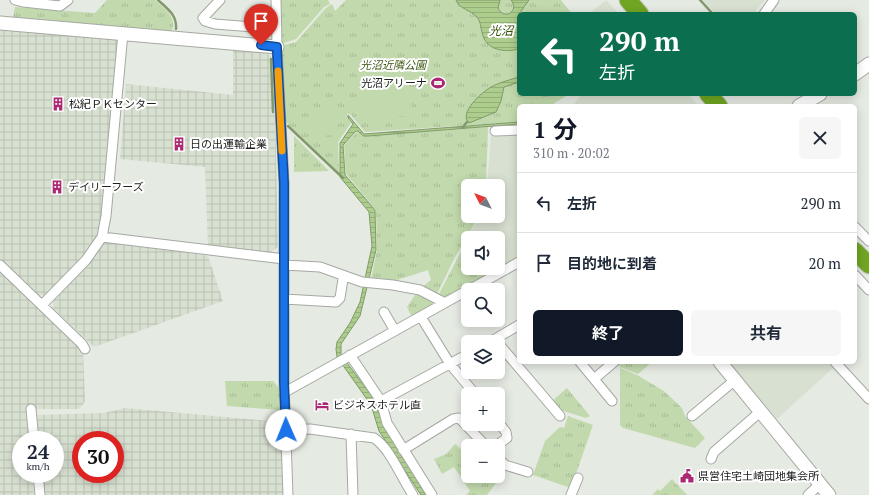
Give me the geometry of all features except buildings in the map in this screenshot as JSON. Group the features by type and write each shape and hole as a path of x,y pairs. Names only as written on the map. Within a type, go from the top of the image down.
{"highway":[{"path":"628,0 638,12"},
{"path":"710,96 717,104"},
{"path":"857,253 869,265"}],"street":[{"path":"15,0 60,6 68,0"},
{"path":"220,0 203,18 205,21 215,24 277,29"},
{"path":"276,0 284,183 285,392 288,495"},
{"path":"765,12 774,0"},
{"path":"0,23 277,47"},
{"path":"42,305 86,260 102,237 106,216 123,33"},
{"path":"857,73 869,64"},
{"path":"802,104 816,96"},
{"path":"495,131 517,130"},
{"path":"857,229 869,241"},
{"path":"102,237 320,267 367,282 420,290 445,303"},
{"path":"481,283 517,263"},
{"path":"0,265 82,344 85,349"},
{"path":"857,277 869,290"},
{"path":"284,300 336,302 340,298 343,279"},
{"path":"285,392 461,294"},
{"path":"384,312 395,331"},
{"path":"421,317 450,364 469,387"},
{"path":"505,335 517,327"},
{"path":"505,353 560,416"},
{"path":"345,358 381,401 387,424 432,495"},
{"path":"381,401 461,358"},
{"path":"582,364 612,401"},
{"path":"594,379 612,364"},
{"path":"722,364 829,495"},
{"path":"837,364 869,399"},
{"path":"692,416 735,380"},
{"path":"31,409 33,431"},
{"path":"710,459 714,452 761,411"},
{"path":"403,450 453,419 460,418 480,439"},
{"path":"286,430 310,429 374,438 380,442 413,495"},
{"path":"351,434 353,495"},
{"path":"505,464 528,472"},
{"path":"571,495 578,478"},
{"path":"39,483 40,495"},
{"path":"808,495 820,484"},
{"path":"403,495 407,486"}],"shaded area":[{"path":"606,0 617,12 591,12"},
{"path":"702,0 765,0 755,12 715,12"},
{"path":"0,27 116,39 118,42 105,203 102,218 96,236 81,259 47,296 37,295 0,260"},
{"path":"233,46 262,50 273,58 274,61 278,247 268,254 208,247 205,167 120,159 126,84 233,95"},
{"path":"580,96 690,96 697,104 574,104"},
{"path":"517,134 517,259 505,265 505,231 472,230 476,223 505,223 505,179 488,179 491,135"},
{"path":"105,241 208,256 223,301 94,347 53,308 53,300 85,266"},
{"path":"0,269 79,345 83,351 85,401 78,409 26,409 28,431 12,431 12,483 33,483 34,495 0,495"},
{"path":"731,364 831,364 834,367 777,419"},
{"path":"125,408 281,422 284,495 44,495 43,483 64,483 64,431 38,431 37,415 104,413"}],"green space":[{"path":"107,0 155,0 171,17 173,22 172,31 13,17 15,7 95,13"},
{"path":"280,0 328,0 330,4 324,7 296,39 281,44"},
{"name":"光沼近隣公園","path":"346,0 561,0 570,12 517,12 517,96 566,96 553,104 517,104 517,122 365,132 350,114 347,114 347,118 351,123 338,142 339,172 283,119 280,46 296,42 326,8 332,4 335,11"},
{"path":"409,63 411,116 357,118 356,65"},
{"path":"335,112 335,135 310,136 310,113"},
{"path":"488,127 486,179 461,179 461,223 475,223 470,231 461,231 461,247 437,294 422,287 431,280 428,270 394,281 371,279 377,251 376,210 346,174 344,145 358,131 362,136"},
{"path":"294,136 329,171 294,172"},
{"path":"461,251 461,275 486,275 472,283 461,283 461,289 444,299 438,296"},
{"path":"417,292 436,303 412,317 407,307"},
{"path":"618,364 650,364 638,374 620,367"},
{"path":"620,368 637,375 664,391 682,408 685,416 705,438 695,448 623,428 620,425"},
{"path":"225,381 273,381 279,388 279,410 227,406"},
{"path":"567,388 590,416 586,418 557,409 551,402"},
{"path":"568,416 593,425 571,488 533,475 545,441 560,427 564,428"},
{"path":"455,444 461,450 461,478 454,467 442,474 434,459 446,454"},
{"path":"672,479 687,495 652,495 658,489 660,491"},
{"path":"465,483 496,483 487,495 466,495 470,491"}],"water":[{"name":"光沼","path":"456,0 500,0 498,8 504,14 507,14 514,8 511,0 529,0 520,12 517,12 517,49 507,51 496,49 487,43 477,17"},
{"path":"517,78 517,83 504,87 501,101 496,112 469,123 466,119 472,103 487,90 501,82"},
{"path":"348,115 364,134 517,122 517,124 368,136 363,136 356,131 343,145 345,175 375,210 376,250 360,316 341,344 341,355 374,399 384,427 426,495 421,495 379,431 371,405 337,357 337,342 350,323 360,302 372,246 369,212 340,177 340,143 353,124 348,118"}],"waterway":[{"path":"158,0 173,16 176,29"},
{"path":"700,0 711,12"},
{"path":"271,59 273,112"},
{"path":"463,127 467,122"},
{"path":"288,126 343,178"}],"slow traffic":[{"path":"278,71 282,151"}],"place":[{"name":"光沼アリーナ","path":"438,83"},
{"name":"松紀ＰＫセンター","path":"58,104"},
{"name":"日の出運輸企業","path":"179,144"},
{"name":"デイリーフーズ","path":"57,187"},
{"name":"ビジネスホテル直","path":"322,405"},
{"name":"県営住宅土崎団地集会所","path":"687,476"}],"route":[{"path":"261,45 277,47 284,183 284,382 286,430"}]}
